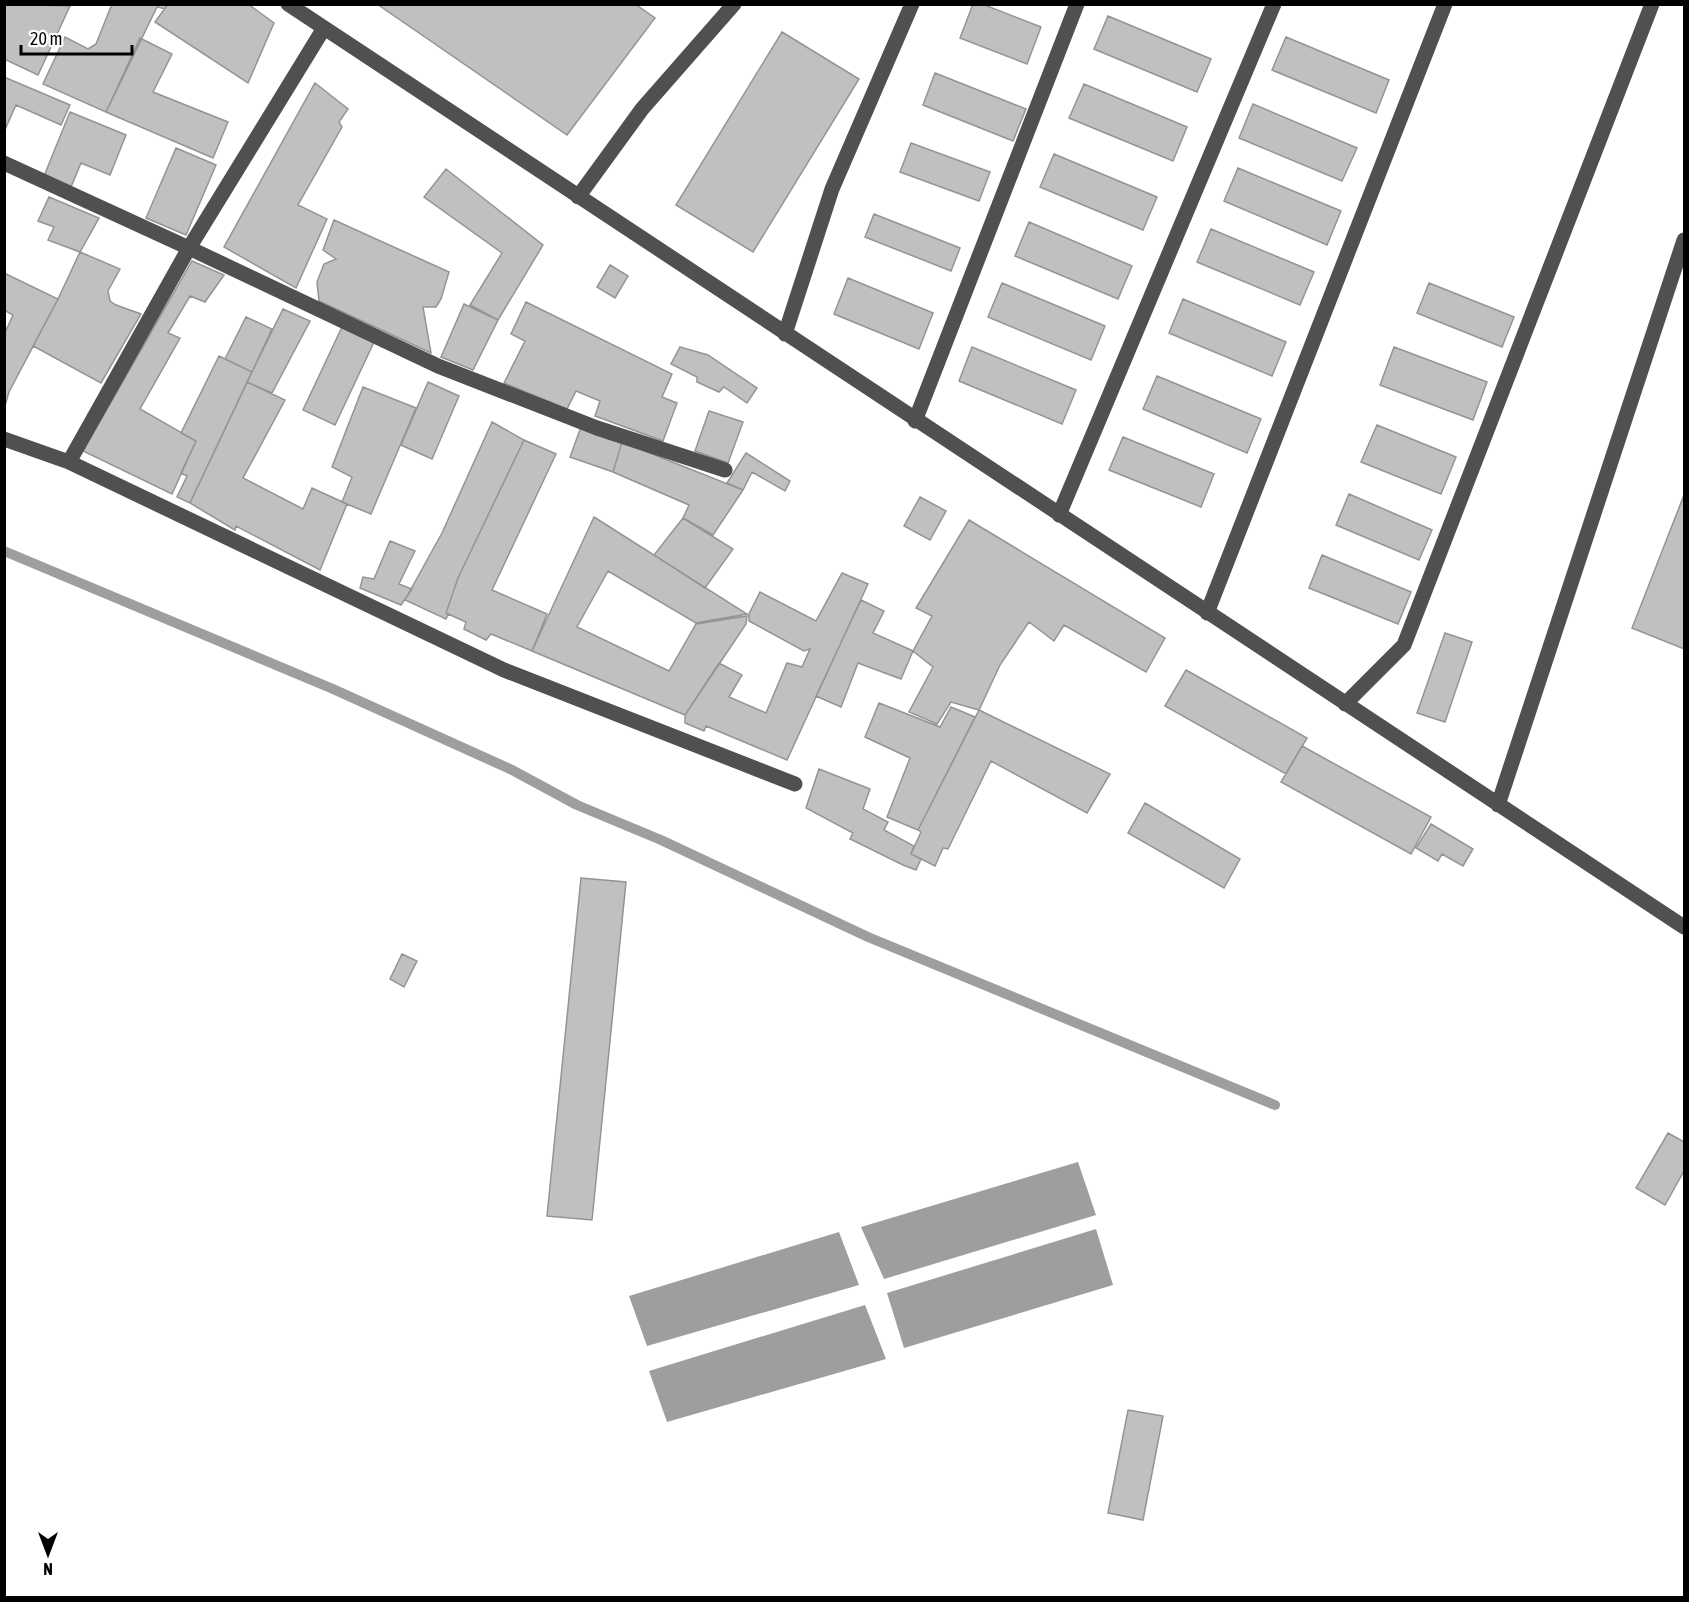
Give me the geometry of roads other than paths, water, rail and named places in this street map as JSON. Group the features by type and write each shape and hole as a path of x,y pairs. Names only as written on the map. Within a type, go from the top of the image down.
{"street":[{"path":"288,4 1684,927"},
{"path":"578,197 642,109 734,4"},
{"path":"785,334 832,189 912,4"},
{"path":"915,420 1077,4"},
{"path":"1059,515 1274,4"},
{"path":"1207,613 1445,4"},
{"path":"1345,704 1404,645 1652,4"},
{"path":"69,462 189,248 324,28"},
{"path":"4,163 438,366 597,428 725,470"},
{"path":"1498,805 1684,240"},
{"path":"4,439 69,462 504,670 795,784"}],"waterway":[{"path":"4,551 333,689 510,769 577,805 661,840 868,937 1275,1105"}]}
